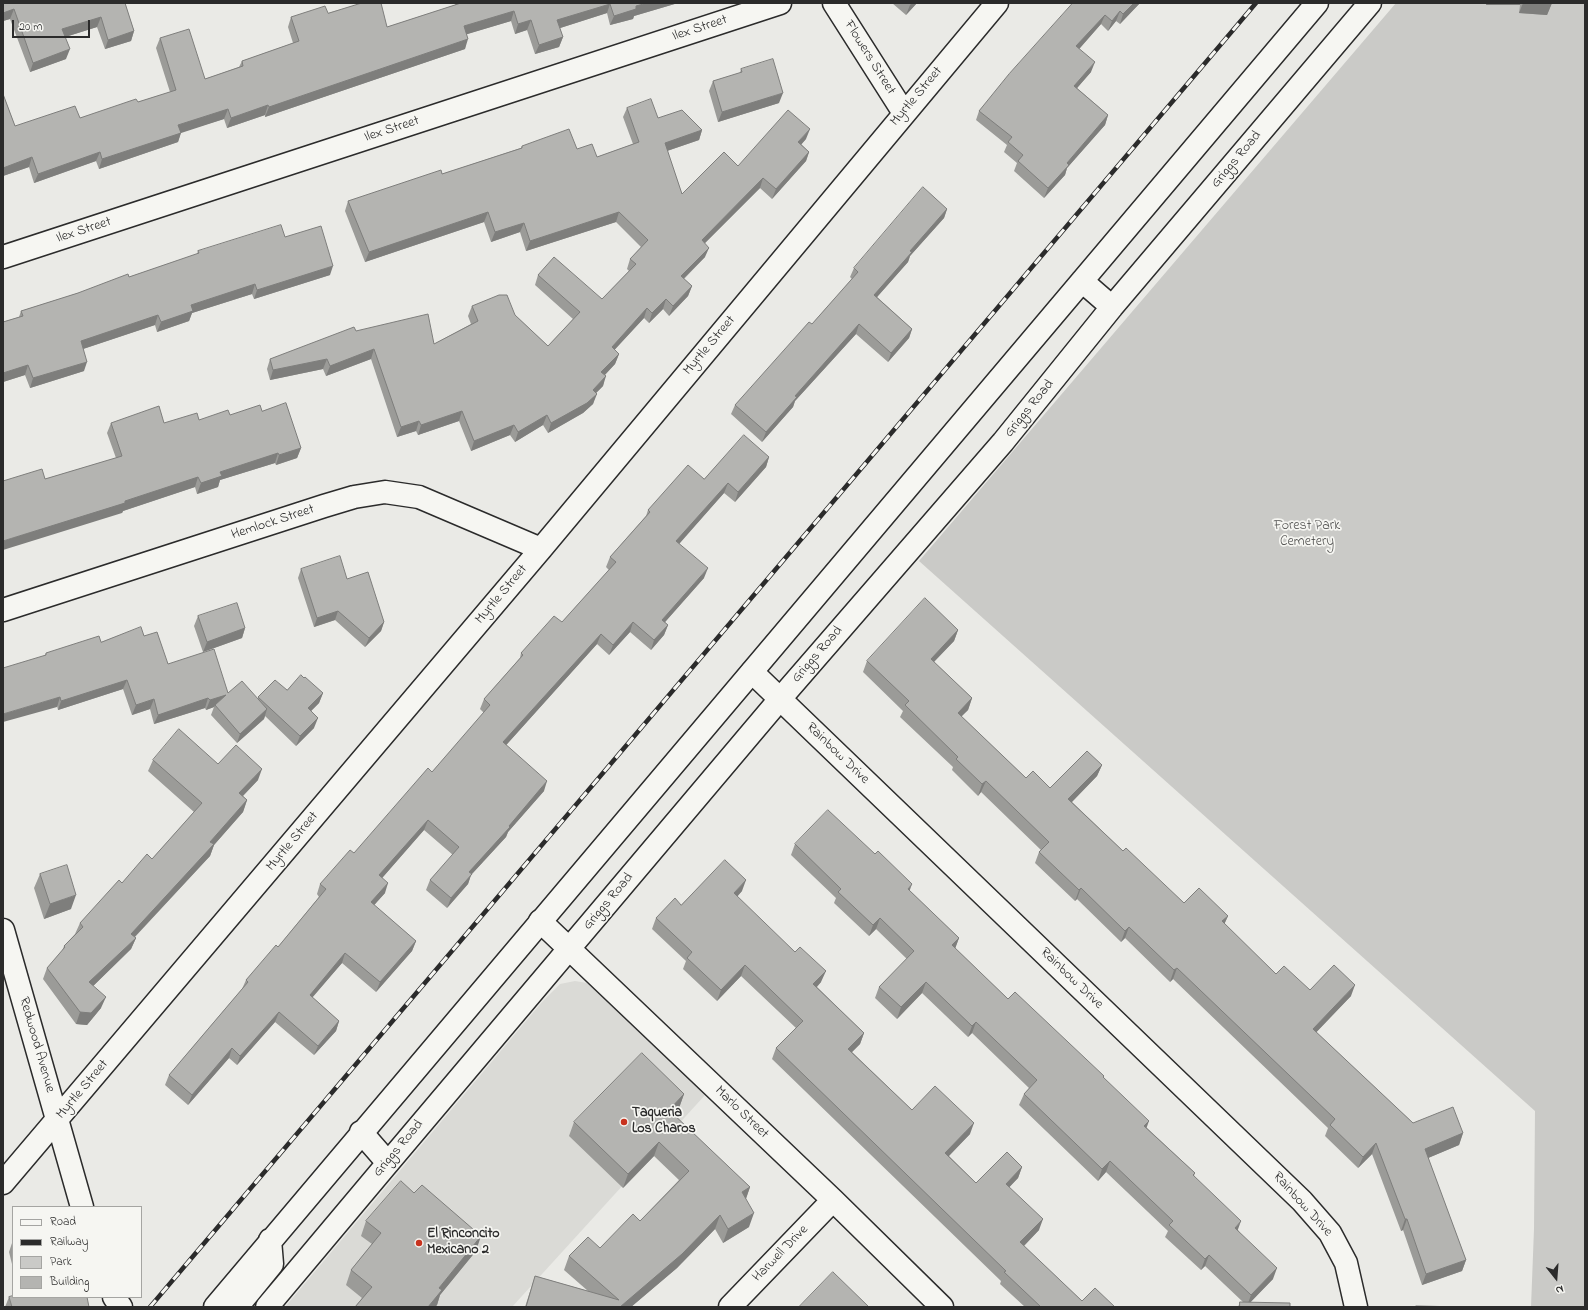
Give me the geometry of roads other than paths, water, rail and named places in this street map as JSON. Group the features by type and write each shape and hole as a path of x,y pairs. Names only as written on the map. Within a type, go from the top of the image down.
{"street":[{"name":"Ilex Street","path":"3,257 780,3"},
{"name":"Flowers Street","path":"834,3 904,113"},
{"name":"Myrtle Street","path":"3,1183 541,549 997,3"},
{"path":"214,1307 1317,3"},
{"name":"Griggs Road","path":"267,1307 780,699 1004,442 1112,307 1370,3"},
{"path":"1082,281 1112,307"},
{"name":"Hemlock Street","path":"3,610 324,506 354,497 385,492 419,497 541,549"},
{"name":"Rainbow Drive","path":"752,672 1302,1201 1330,1233 1346,1263 1356,1307"},
{"name":"Marlo Street","path":"540,921 833,1200 942,1307"},
{"name":"Redwood Avenue","path":"3,930 82,1206"},
{"path":"361,1132 388,1162"},
{"name":"Harwell Drive","path":"730,1307 833,1200"},
{"path":"237,1307 272,1264 270,1240"},
{"path":"115,1298 121,1307"}],"railway":[{"path":"150,1307 1256,3"}],"place":[{"name":"Taqueria Los Charos","path":"624,1122"},
{"name":"El Rinconcito Mexicano 2","path":"419,1243"}],"park label":[{"name":"Forest Park Cemetery","path":"1307,536"}]}
